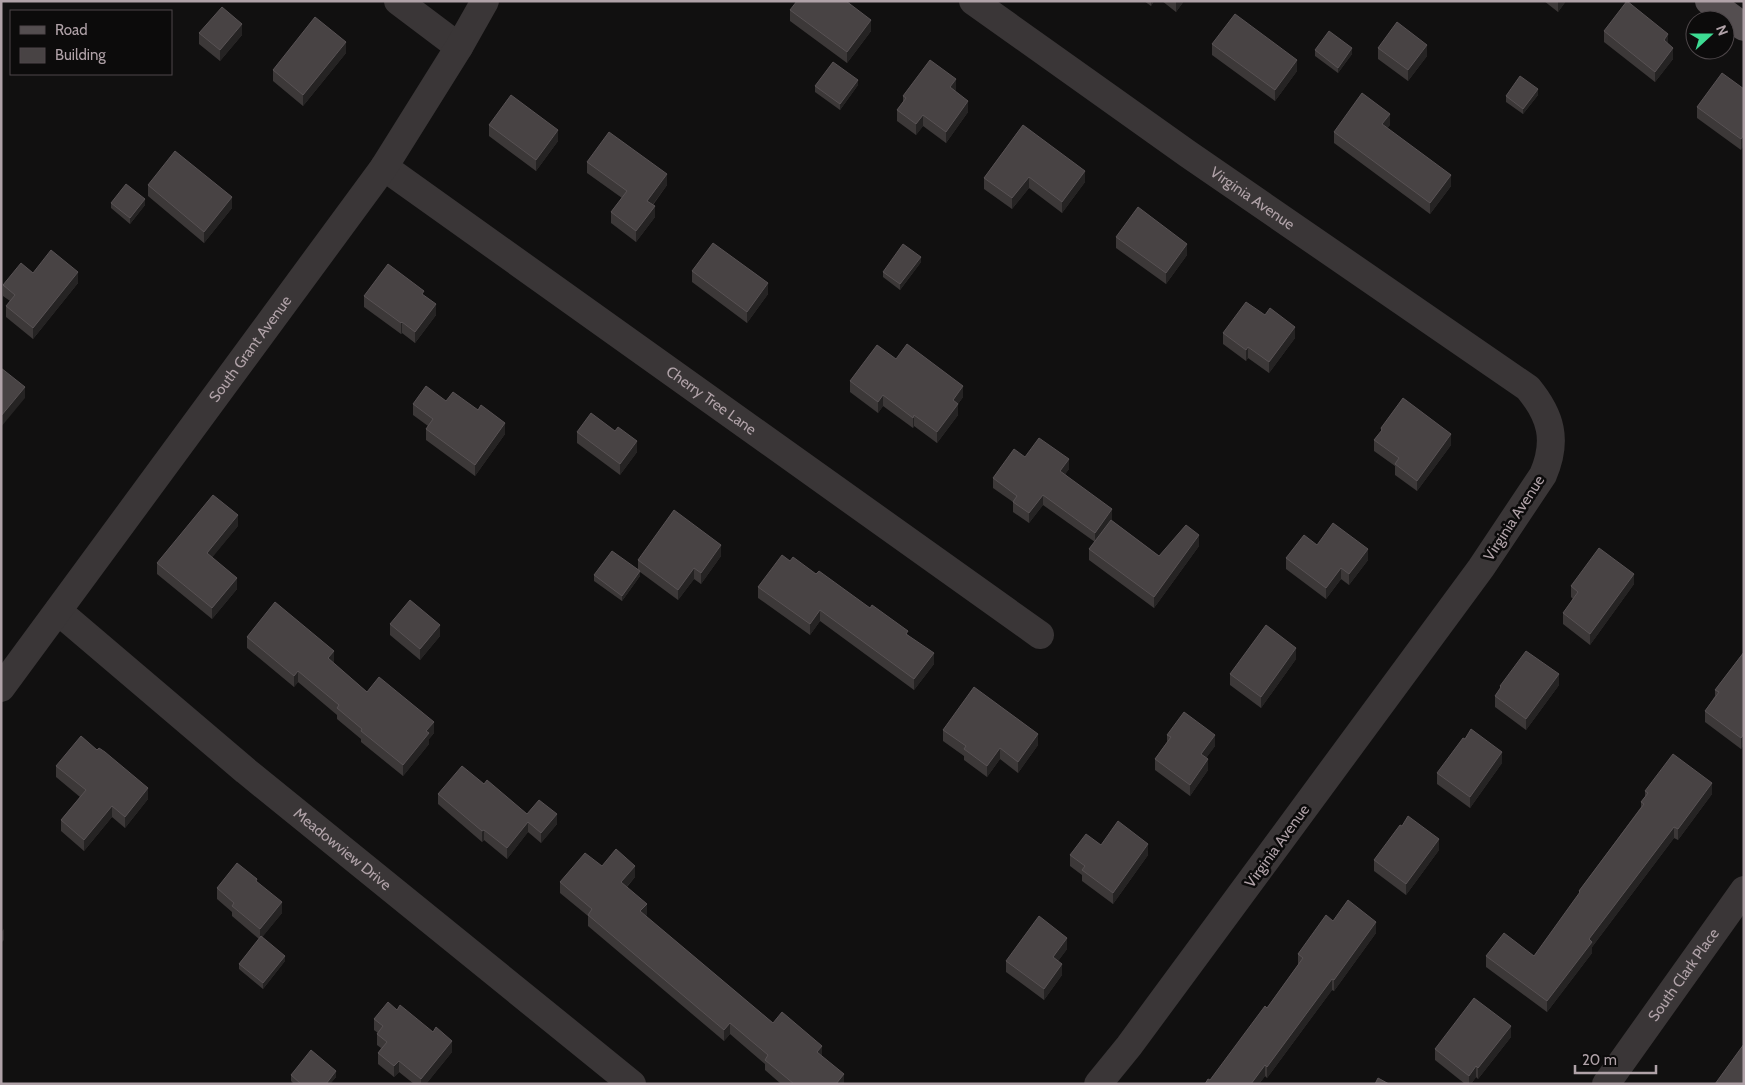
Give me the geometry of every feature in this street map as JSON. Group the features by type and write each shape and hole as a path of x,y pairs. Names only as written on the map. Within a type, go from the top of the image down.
{"main road":[{"path":"1709,1 1744,27"}],"street":[{"path":"398,1 459,48"},
{"name":"South Grant Avenue","path":"1,688 384,167 459,48 485,1"},
{"name":"Virginia Avenue","path":"973,1 1188,154 1528,388 1542,404 1550,425 1552,446 1543,475 1481,568 1129,1046 1098,1084"},
{"name":"Cherry Tree Lane","path":"384,167 1040,634"},
{"name":"Meadowview Drive","path":"58,611 246,771 632,1084"},
{"name":"South Clark Place","path":"1606,1084 1744,890"}],"building":[{"path":"797,1 846,1 871,20 847,52 790,10"},
{"path":"1627,1 1668,34 1664,40 1673,48 1655,72 1604,31"},
{"path":"222,7 242,24 220,50 199,33"},
{"path":"1235,14 1297,60 1275,90 1212,44"},
{"path":"315,17 346,42 303,95 273,70"},
{"path":"1397,22 1427,45 1408,70 1378,48"},
{"path":"1329,31 1352,48 1338,68 1315,50"},
{"path":"930,60 956,79 950,87 968,101 946,132 923,115 916,124 897,110 906,98 903,96"},
{"path":"833,62 858,80 840,104 815,86"},
{"path":"1722,73 1744,89 1744,135 1741,139 1697,107"},
{"path":"1520,76 1538,89 1523,109 1506,96"},
{"path":"1362,93 1390,114 1382,124 1451,175 1430,203 1334,132"},
{"path":"511,95 558,130 536,160 489,125"},
{"path":"1023,125 1085,171 1062,202 1029,177 1012,198 984,178"},
{"path":"609,132 667,174 647,201 655,206 636,231 611,212 627,191 587,162"},
{"path":"175,151 232,197 204,232 148,185"},
{"path":"126,184 145,199 130,218 111,203"},
{"path":"1138,207 1187,244 1166,273 1116,237"},
{"path":"713,243 768,283 747,312 692,271"},
{"path":"903,244 921,257 900,284 883,272"},
{"path":"51,250 78,272 33,328 6,306 15,295 3,285 21,263 33,273"},
{"path":"388,264 424,291 422,294 436,304 415,332 364,296"},
{"path":"1246,302 1265,315 1270,308 1295,327 1269,362 1248,347 1246,350 1223,333"},
{"path":"907,344 963,386 953,400 958,404 937,432 914,415 913,418 883,395 878,402 850,381 877,345 896,359"},
{"path":"1,368 25,387 1,416"},
{"path":"426,386 446,401 453,392 478,410 481,405 505,423 475,465 426,429 433,419 413,404"},
{"path":"1403,398 1451,434 1417,481 1395,464 1399,458 1374,440"},
{"path":"591,413 615,431 618,427 637,441 620,464 577,432"},
{"path":"1039,438 1069,459 1060,471 1112,509 1095,533 1043,495 1029,513 1013,502 1017,496 993,478 1014,449 1025,457"},
{"path":"213,495 238,515 207,553 237,578 212,608 157,563"},
{"path":"674,510 721,545 701,573 694,568 678,590 638,560"},
{"path":"1111,520 1159,556 1186,525 1199,535 1154,597 1089,549"},
{"path":"1333,523 1368,549 1349,574 1341,568 1326,588 1286,558 1304,535 1317,545"},
{"path":"1599,548 1634,574 1590,634 1563,613 1578,592 1571,586"},
{"path":"612,551 640,571 622,596 594,575"},
{"path":"782,555 790,561 793,557 816,574 819,571 870,608 872,605 908,631 906,634 934,653 914,679 820,610 810,624 758,587"},
{"path":"410,600 440,625 420,649 390,624"},
{"path":"275,602 334,651 328,658 367,692 379,677 434,722 426,731 429,733 403,765 361,731 362,729 337,708 339,705 298,671 294,676 247,637"},
{"path":"1266,625 1296,648 1261,697 1230,674"},
{"path":"1526,651 1559,674 1526,719 1495,696 1500,686"},
{"path":"1744,652 1744,734 1741,738 1705,711 1719,692 1715,690"},
{"path":"974,687 1038,734 1018,762 1000,748 987,766 964,749 966,746 943,730"},
{"path":"1184,712 1215,735 1201,754 1208,759 1190,785 1155,759 1171,737 1167,735"},
{"path":"1471,729 1502,752 1470,797 1437,773"},
{"path":"81,736 97,750 99,748 105,752 148,788 125,817 112,806 84,840 61,820 86,790 56,766"},
{"path":"1673,754 1712,783 1678,829 1674,827 1589,939 1592,942 1547,1001 1486,956 1504,933 1534,956 1579,891 1644,804 1641,802 1648,793 1645,791"},
{"path":"462,766 484,784 487,780 527,814 539,800 557,814 541,833 528,822 507,848 484,830 482,831 438,794"},
{"path":"1408,816 1439,839 1406,884 1374,860"},
{"path":"1118,821 1148,844 1113,893 1082,870 1085,866 1070,855 1086,834 1101,845"},
{"path":"616,849 635,866 621,882 647,904 640,911 773,1023 782,1012 822,1046 817,1052 844,1074 836,1084 794,1084 765,1060 768,1055 730,1023 724,1030 588,915 592,909 560,882 585,853 602,866"},
{"path":"237,863 282,902 260,929 232,906 234,903 217,888"},
{"path":"1348,900 1376,922 1267,1067 1265,1065 1251,1084 1205,1084 1208,1079 1210,1080 1265,1006 1267,1008 1303,958 1298,954 1326,915 1333,921"},
{"path":"1039,916 1067,938 1053,957 1062,964 1044,989 1006,961"},
{"path":"261,936 285,956 263,983 239,964"},
{"path":"1474,998 1511,1026 1478,1068 1476,1066 1469,1076 1435,1049"},
{"path":"388,1002 397,1010 400,1005 433,1032 436,1027 452,1041 421,1079 399,1061 394,1066 378,1053 387,1042 377,1034 383,1026 374,1019"},
{"path":"1744,1044 1744,1084 1715,1084"},
{"path":"311,1050 336,1071 326,1084 301,1084 291,1075"},
{"path":"1378,1078 1389,1084 1375,1084"}]}
